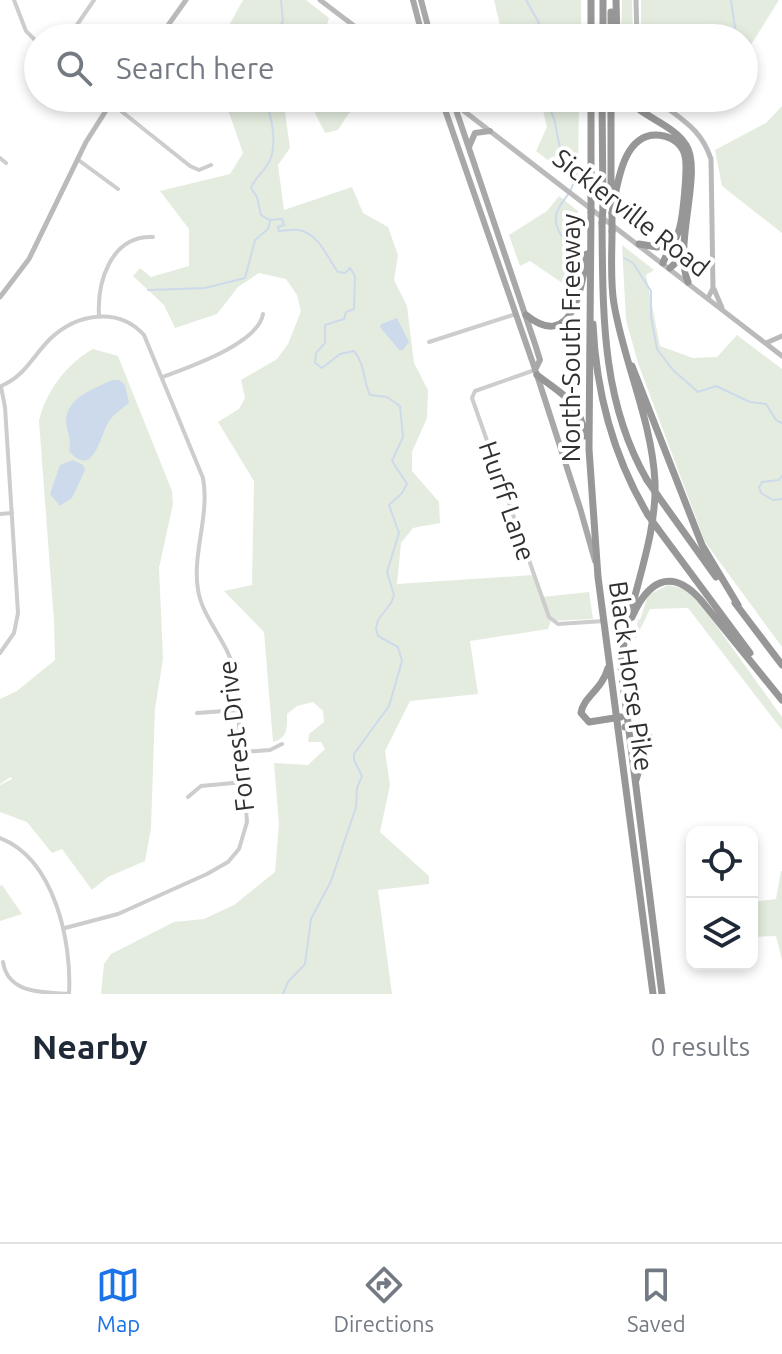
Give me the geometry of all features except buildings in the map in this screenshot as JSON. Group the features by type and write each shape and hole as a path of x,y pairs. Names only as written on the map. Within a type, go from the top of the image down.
{"highway":[{"path":"591,0 591,24"},
{"path":"603,0 603,24"},
{"path":"613,0 614,24"},
{"name":"North-South Freeway","path":"591,112 588,340 591,478 598,577"},
{"path":"602,112 604,334 607,367 623,427 647,480 782,665"},
{"name":"North-South Freeway","path":"611,112 613,301 651,451 655,483 651,531 625,634 621,667 622,717"},
{"path":"642,112 681,138 690,151 683,266 688,282"},
{"path":"612,213 622,167 630,150 636,143 652,135 670,137 684,151 686,163 680,228 666,265"},
{"path":"526,315 546,328 561,324 569,316 577,301 585,269 591,212"},
{"path":"639,244 657,247 674,241"},
{"path":"666,265 684,254"},
{"path":"591,266 595,359 602,404 619,457 648,515 782,700"},
{"path":"622,343 702,545 738,605"},
{"path":"536,373 576,405 581,416 591,478"},
{"name":"Black Horse Pike","path":"598,577 609,662 622,717 653,994"},
{"path":"625,634 639,602 650,589 662,582 684,584 700,599 782,700"},
{"path":"609,662 603,685 583,705 581,713 589,722 622,717"},
{"path":"623,728 641,727 649,737 635,782"},
{"name":"Black Horse Pike","path":"623,728 635,782 662,994"}],"main road":[{"path":"413,0 419,24"},
{"path":"421,0 427,24"},
{"name":"Black Horse Pike","path":"446,112 536,373 580,508 598,577"},
{"name":"Black Horse Pike","path":"455,112 540,360 536,373"},
{"path":"469,151 475,133 490,131"},
{"path":"488,229 496,226"},
{"path":"509,294 518,292"}],"street":[{"path":"14,0 24,26"},
{"path":"78,24 94,0"},
{"path":"169,24 186,0"},
{"path":"320,0 352,24"},
{"path":"636,0 637,24"},
{"path":"0,297 29,259 77,159 106,112"},
{"path":"127,112 190,166 199,170 211,165"},
{"name":"Sicklerville Road","path":"466,112 782,356"},
{"path":"674,112 696,129 711,159 713,288 722,309"},
{"path":"0,158 6,163"},
{"path":"77,159 118,189"},
{"path":"0,653 14,633 18,613 5,407 0,385 19,376 60,331 99,316 100,282 111,260 129,243 142,237 153,237"},
{"path":"708,298 713,288"},
{"path":"163,377 237,343 259,325 263,314"},
{"path":"429,342 516,314"},
{"name":"Forrest Drive","path":"65,928 118,914 228,862 239,849 246,830 242,752 231,659 198,592 197,568 205,502 203,478 149,343 141,331 118,317 99,316"},
{"path":"766,343 782,336"},
{"name":"Hurff Lane","path":"536,373 475,391 472,398 549,617 558,624 604,621"},
{"path":"0,449 8,449"},
{"path":"0,514 12,513"},
{"path":"197,713 238,710"},
{"path":"242,752 270,750 282,744"},
{"path":"188,797 201,786 244,782"},
{"path":"0,838 15,846 34,866 57,907 65,928 70,957 69,994 22,989 7,976 3,962"}],"shaded area":[{"path":"243,0 306,0 329,18 327,24 230,24"},
{"path":"494,0 581,0 581,24 500,24"},
{"path":"622,0 632,0 633,24 621,24"},
{"path":"641,0 779,0 758,34 758,24 641,24"},
{"path":"782,106 782,233 722,186 715,150 766,123"},
{"path":"229,112 285,112 290,148 278,165 284,210 352,187 363,213 388,227 398,255 394,280 407,306 414,363 428,390 427,418 412,452 412,471 439,502 440,523 413,528 401,543 397,584 533,575 541,597 589,592 593,619 551,621 548,629 470,641 478,694 410,701 385,751 390,785 380,832 429,876 429,884 378,890 392,994 101,994 104,964 111,954 174,922 204,919 234,905 275,872 279,824 274,763 308,765 325,749 321,742 308,742 309,734 324,722 323,711 313,702 297,706 287,714 284,735 273,742 264,632 224,591 252,585 254,481 218,422 239,409 245,398 241,380 277,359 288,344 301,311 297,295 286,279 259,273 238,287 217,314 175,328 164,305 133,276 140,268 151,277 189,266 189,229 160,191 230,174 243,153"},
{"path":"314,112 351,112 338,130 325,133"},
{"path":"543,112 579,112 578,184 536,151 547,127"},
{"path":"559,196 578,211 577,293 530,261 520,266 509,235 547,211"},
{"path":"622,245 654,270 646,275 660,346 693,358 717,357 737,335 782,369 782,647 705,542 638,363 626,320"},
{"path":"93,349 118,356 172,491 173,504 159,568 163,659 155,709 151,828 145,861 108,877 92,890 62,849 52,853 27,822 0,812 0,785 12,779 0,784 0,699 17,691 55,660 39,421 46,400 58,380 74,362"},
{"path":"668,585 686,589 688,586 782,717 782,730 688,608 650,609 635,640 638,619 648,595"},
{"path":"782,871 782,960 776,936 758,937 758,901 776,899"},
{"path":"0,886 22,914 0,921"}],"water":[{"path":"397,318 409,342 403,350 399,350 380,327"},
{"path":"112,380 119,380 125,385 129,403 109,421 90,458 85,461 78,459 69,451 66,420 71,405 83,394"},
{"path":"73,460 83,465 85,470 72,498 60,506 50,494 60,465"}],"waterway":[{"path":"281,0 281,24"},
{"path":"526,0 539,24"},
{"path":"731,0 734,24"},
{"path":"269,112 272,152 251,188 257,197 261,215 269,220 282,219 284,225 278,227 279,231 306,232 322,247 338,272 345,273 350,268 355,276 354,309 346,312 344,319 325,325 325,343 316,353 315,363 322,368 340,354 354,351 370,395 387,397 400,406 403,437 392,461 407,484 389,505 399,533 387,572 394,595 378,620 376,629 378,636 398,647 402,661 389,706 354,754 362,776 357,788 356,807 331,881 311,919 305,964 288,982 283,994"},
{"path":"551,112 561,150 574,174 573,185 556,214 556,221 563,237 576,244"},
{"path":"148,290 205,288 245,278 255,240 268,229 270,221"},
{"path":"624,258 633,263 651,291 651,316 657,349 673,370 698,392 716,386 750,402 766,404 776,420 782,423"},
{"path":"782,476 779,480 762,482 759,487 761,493 773,500 782,499"}]}
